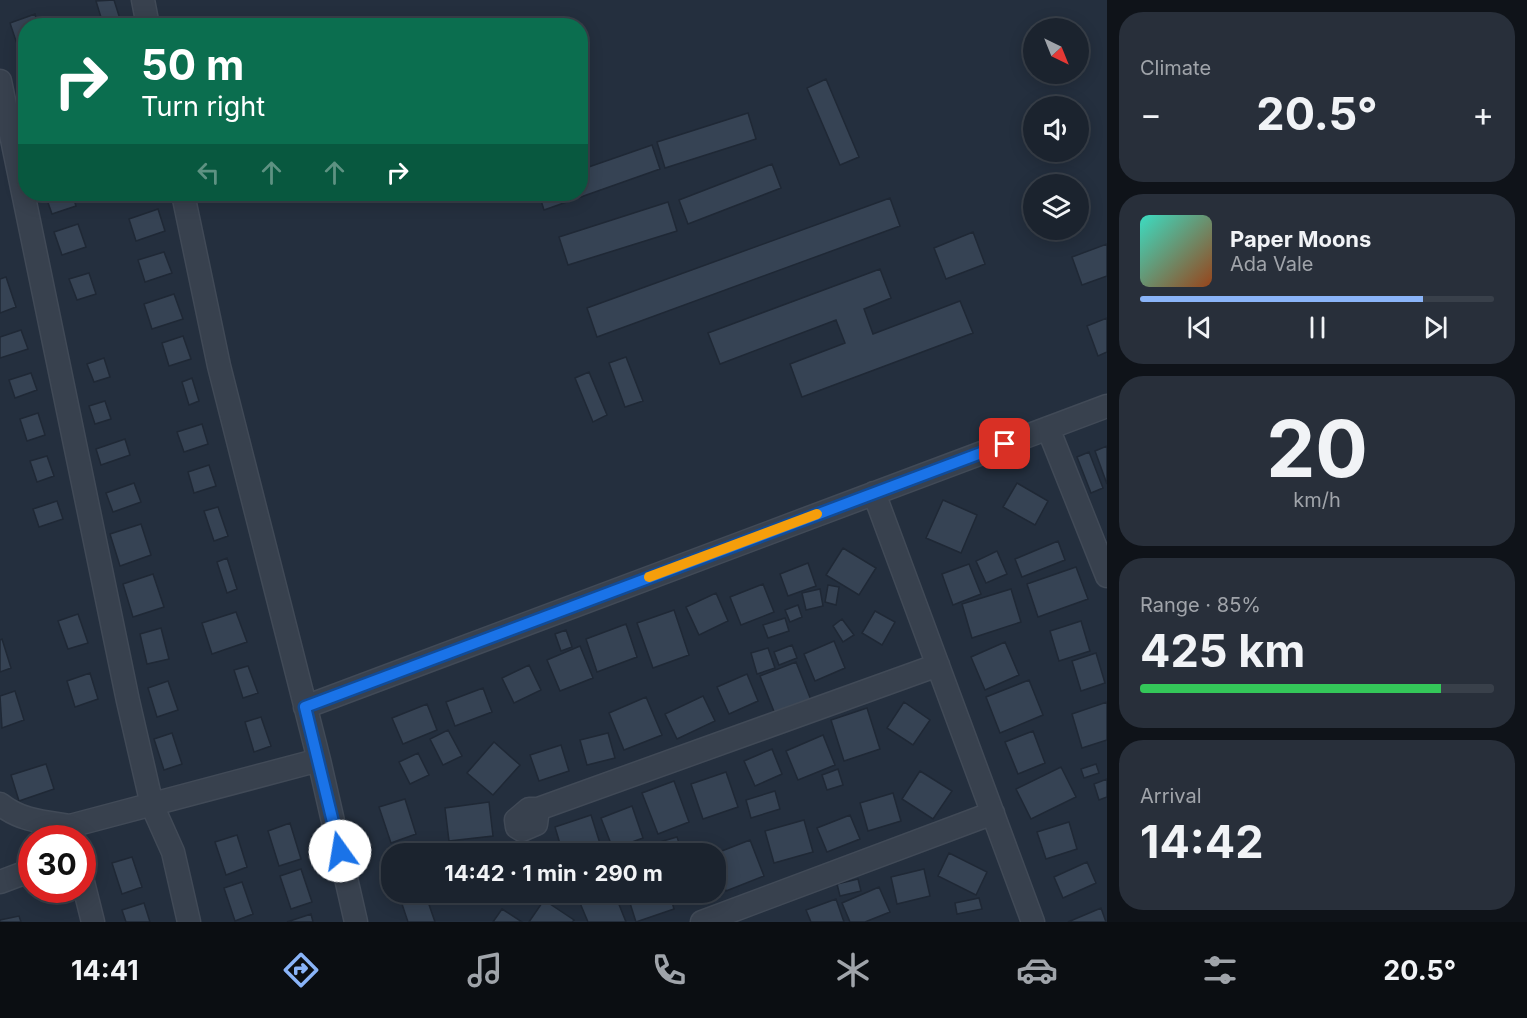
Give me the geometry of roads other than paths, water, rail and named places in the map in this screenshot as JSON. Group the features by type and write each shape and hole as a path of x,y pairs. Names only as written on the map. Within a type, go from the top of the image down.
{"street":[{"path":"143,0 146,18"},
{"path":"0,81 18,167"},
{"path":"25,201 152,805 173,852 189,922"},
{"path":"184,201 219,366 319,760 356,922"},
{"path":"305,707 1107,406"},
{"path":"1048,428 1107,576"},
{"path":"874,493 1033,922"},
{"path":"538,809 938,665"},
{"path":"92,825 152,805 319,760"},
{"path":"0,804 10,812 46,825"},
{"path":"702,922 993,813"},
{"path":"0,882 18,875"},
{"path":"88,903 93,922"}]}
